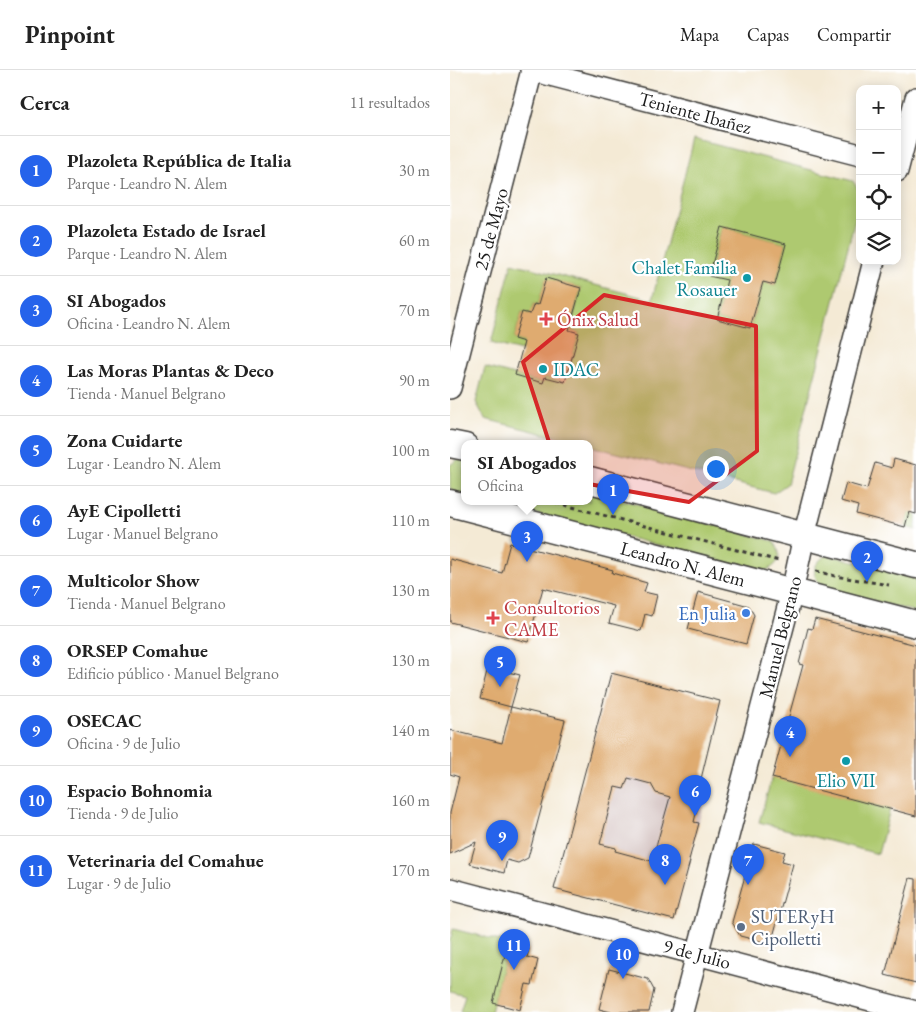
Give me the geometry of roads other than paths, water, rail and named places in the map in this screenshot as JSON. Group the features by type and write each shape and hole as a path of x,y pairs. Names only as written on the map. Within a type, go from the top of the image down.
{"main road":[{"path":"593,481 916,565"},
{"name":"Leandro N. Alem","path":"450,503 916,624"}],"street":[{"name":"Teniente Ibañez","path":"532,70 856,154"},
{"name":"25 de Mayo","path":"450,388 532,70"},
{"path":"902,168 916,98"},
{"name":"Manuel Belgrano","path":"682,1012 792,592 804,536 873,265"},
{"name":"9 de Julio","path":"450,889 916,1012"}],"place":[{"name":"Chalet Familia Rosauer","path":"747,278"},
{"name":"Ónix Salud","path":"546,319"},
{"name":"IDAC","path":"543,369"},
{"name":"Plazoleta República de Italia","path":"613,515"},
{"name":"SI Abogados","path":"527,562"},
{"name":"Plazoleta Estado de Israel","path":"867,582"},
{"name":"En Julia","path":"746,613"},
{"name":"Consultorios CAME","path":"493,618"},
{"name":"Zona Cuidarte","path":"500,687"},
{"name":"Las Moras Plantas & Deco","path":"790,757"},
{"name":"Elio VII","path":"846,761"},
{"name":"AyE Cipolletti","path":"695,816"},
{"name":"OSECAC","path":"502,861"},
{"name":"ORSEP Comahue","path":"665,885"},
{"name":"Multicolor Show","path":"748,885"},
{"name":"SUTERyH Cipolletti","path":"741,927"},
{"name":"Veterinaria del Comahue","path":"514,970"},
{"name":"Espacio Bohnomia","path":"623,979"}]}
